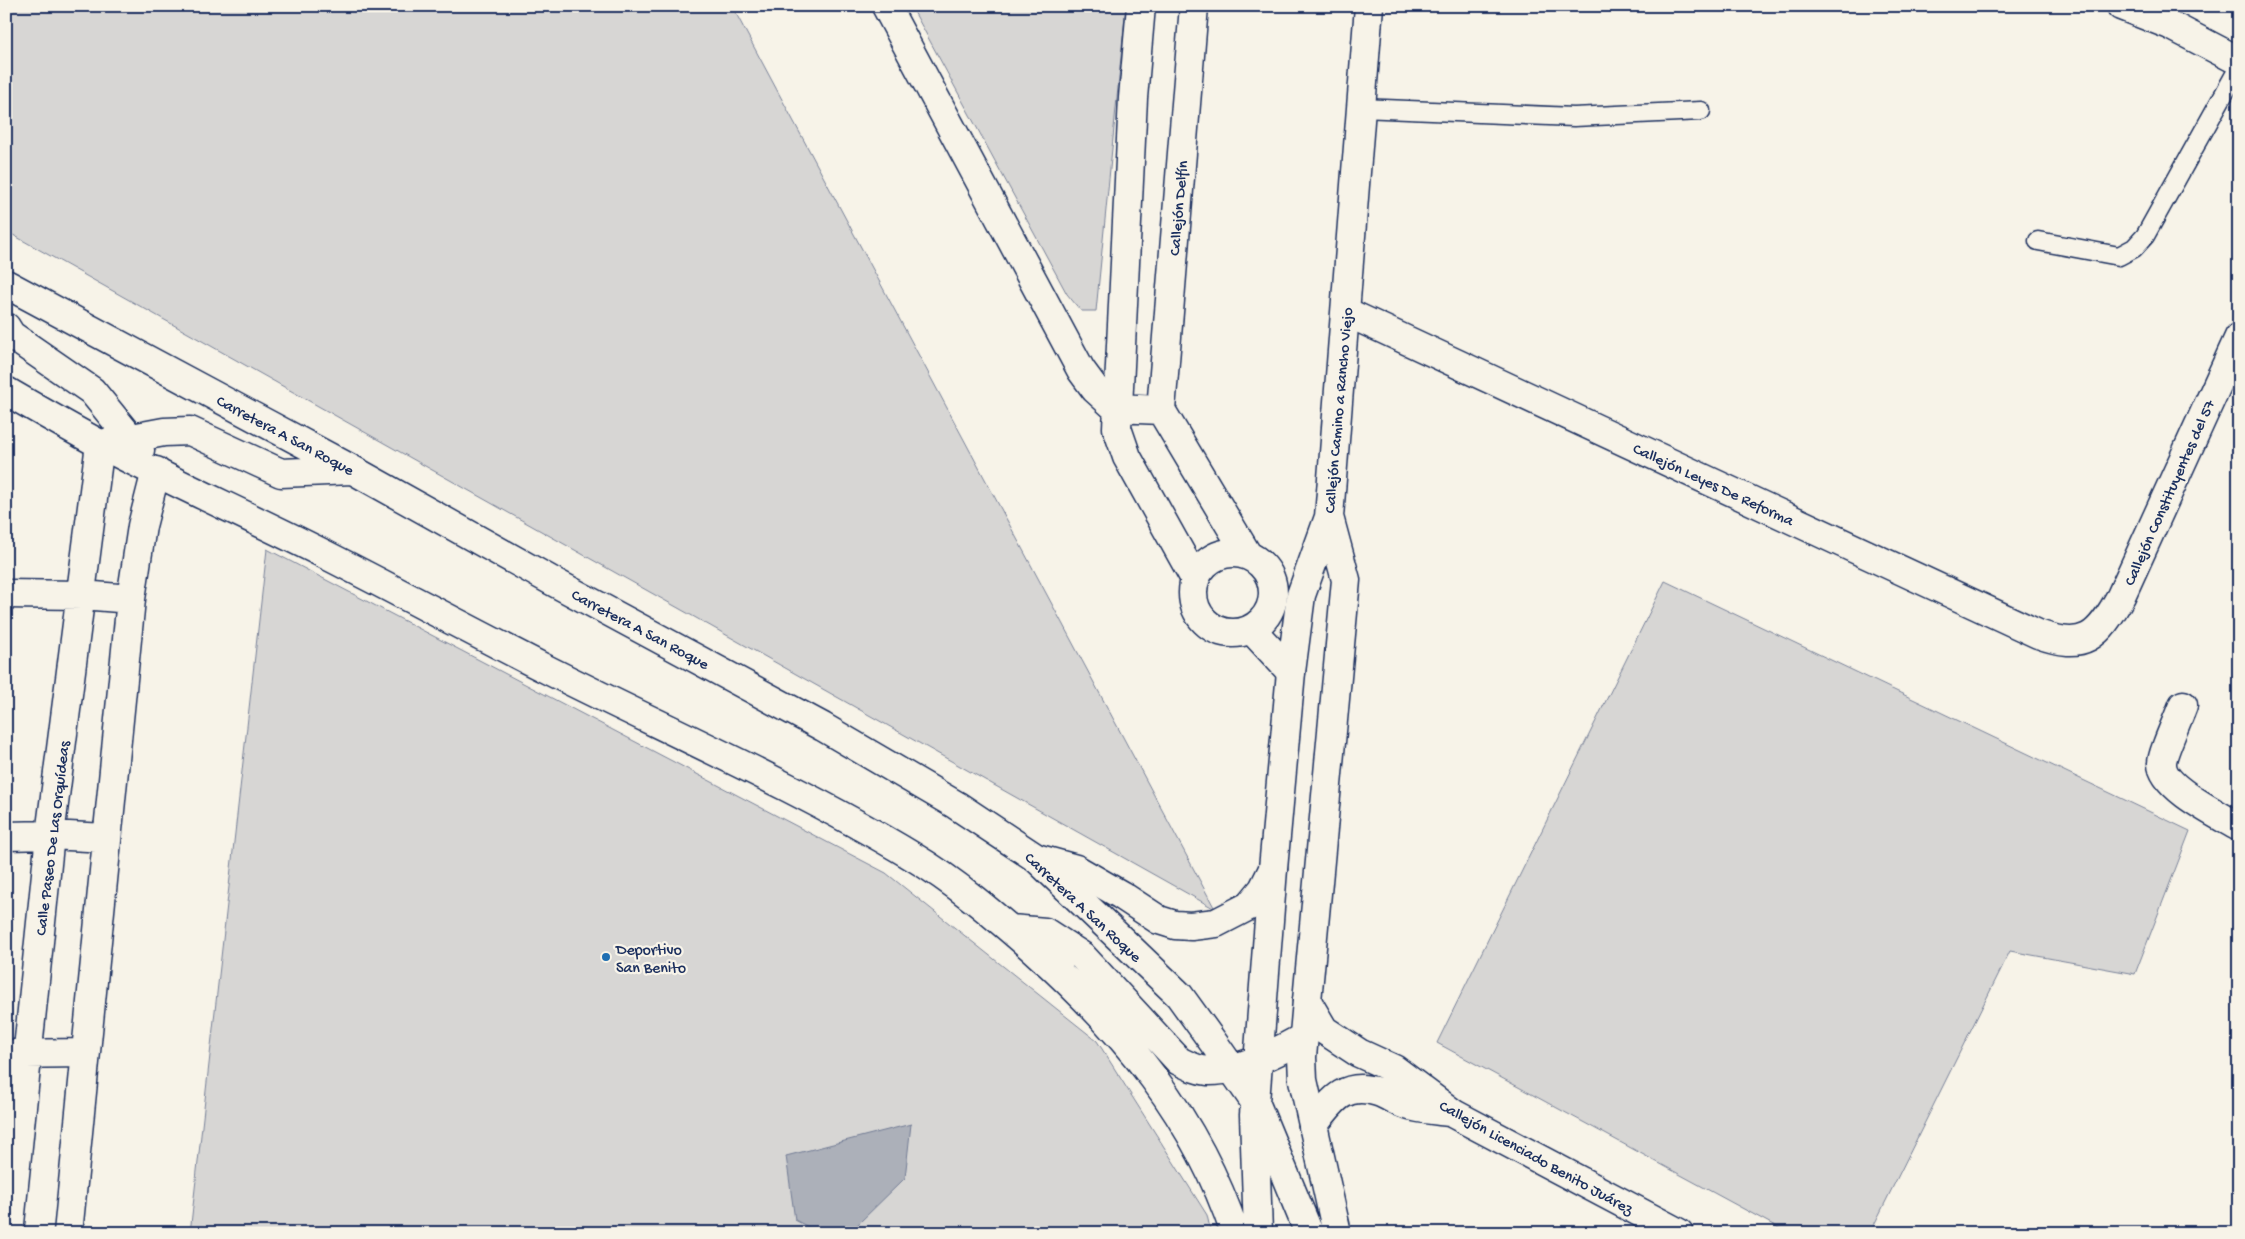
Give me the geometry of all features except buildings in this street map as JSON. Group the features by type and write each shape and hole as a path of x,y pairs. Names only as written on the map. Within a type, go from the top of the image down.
{"street":[{"path":"886,6 1081,370 1095,389 1116,408 1161,410 1248,554 1266,568 1274,590 1268,613 1251,629 1239,632 1216,629 1206,623 1198,613 1194,602 1193,590 1195,579 1204,565 1216,556 1232,552 1248,554"},
{"path":"1141,6 1132,108 1116,408 1117,428 1127,457 1195,579"},
{"name":"Callejón Delfín","path":"1161,410 1194,6"},
{"name":"Callejón Camino a Rancho Viejo","path":"1258,1233 1254,1102 1273,869 1291,672 1301,595 1329,517 1369,6"},
{"path":"2121,6 2170,25 2239,61"},
{"name":"Carretera A San Roque","path":"6,284 353,470 552,581 823,727 970,814 1036,858 1179,996 1225,1059 1254,1102 1309,1233"},
{"name":"Callejón Leyes De Reforma","path":"1346,312 2038,634 2057,641 2071,642 2086,639"},
{"path":"6,327 11,335 92,391 156,471"},
{"name":"Callejón Constituyentes del 57","path":"2086,639 2100,628 2121,596 2239,337"},
{"path":"6,391 100,444 325,554 544,668 795,792 914,857 970,896 1011,929 1107,1021 1154,1076 1191,1132 1224,1202 1235,1233"},
{"path":"100,444 164,432 190,431 281,473 353,470"},
{"name":"Calle Paseo De Las Orquídeas","path":"9,1233 17,1054 50,835 100,444"},
{"path":"68,1233 131,600 142,526 156,471"},
{"path":"1329,517 1346,580 1302,1057 1303,1080 1337,1233"},
{"path":"1274,590 1301,595"},
{"path":"6,594 82,595 131,600"},
{"path":"1251,629 1291,672"},
{"path":"2183,705 2162,762 2165,777 2182,793 2239,827"},
{"path":"6,836 50,835 106,838"},
{"path":"1036,858 1076,869 1159,920 1175,925 1191,926 1216,923 1249,906 1263,889 1273,869"},
{"path":"1011,929 1045,932 1082,956 1179,1061 1193,1068 1209,1071 1225,1059 1258,1060 1280,1051 1304,1037"},
{"name":"Callejón Licenciado Benito Juárez","path":"1307,1001 1324,1030 1359,1053 1394,1069 1454,1114 1679,1233"},
{"path":"17,1054 85,1053"},
{"path":"1313,1126 1331,1102 1344,1092 1360,1088 1379,1092 1407,1105 1454,1114"}],"lane":[{"path":"2038,241 2119,256 2134,248 2145,236 2239,68"},
{"path":"1361,108 1574,117 1700,111"}],"shaded area":[{"path":"6,6 732,6 1215,909 6,231"},
{"path":"911,6 1126,6 1096,311 1081,311 1067,294"},
{"name":"Deportivo San Benito","path":"267,549 886,873 1097,1041 1207,1215 1211,1233 190,1233"},
{"path":"1665,581 2190,831 2135,974 2010,951 1870,1233 1788,1233 1437,1043"},
{"path":"911,1124 905,1178 855,1227 818,1232 795,1220 786,1156"}],"place":[{"name":"Deportivo San Benito","path":"606,957"}]}
